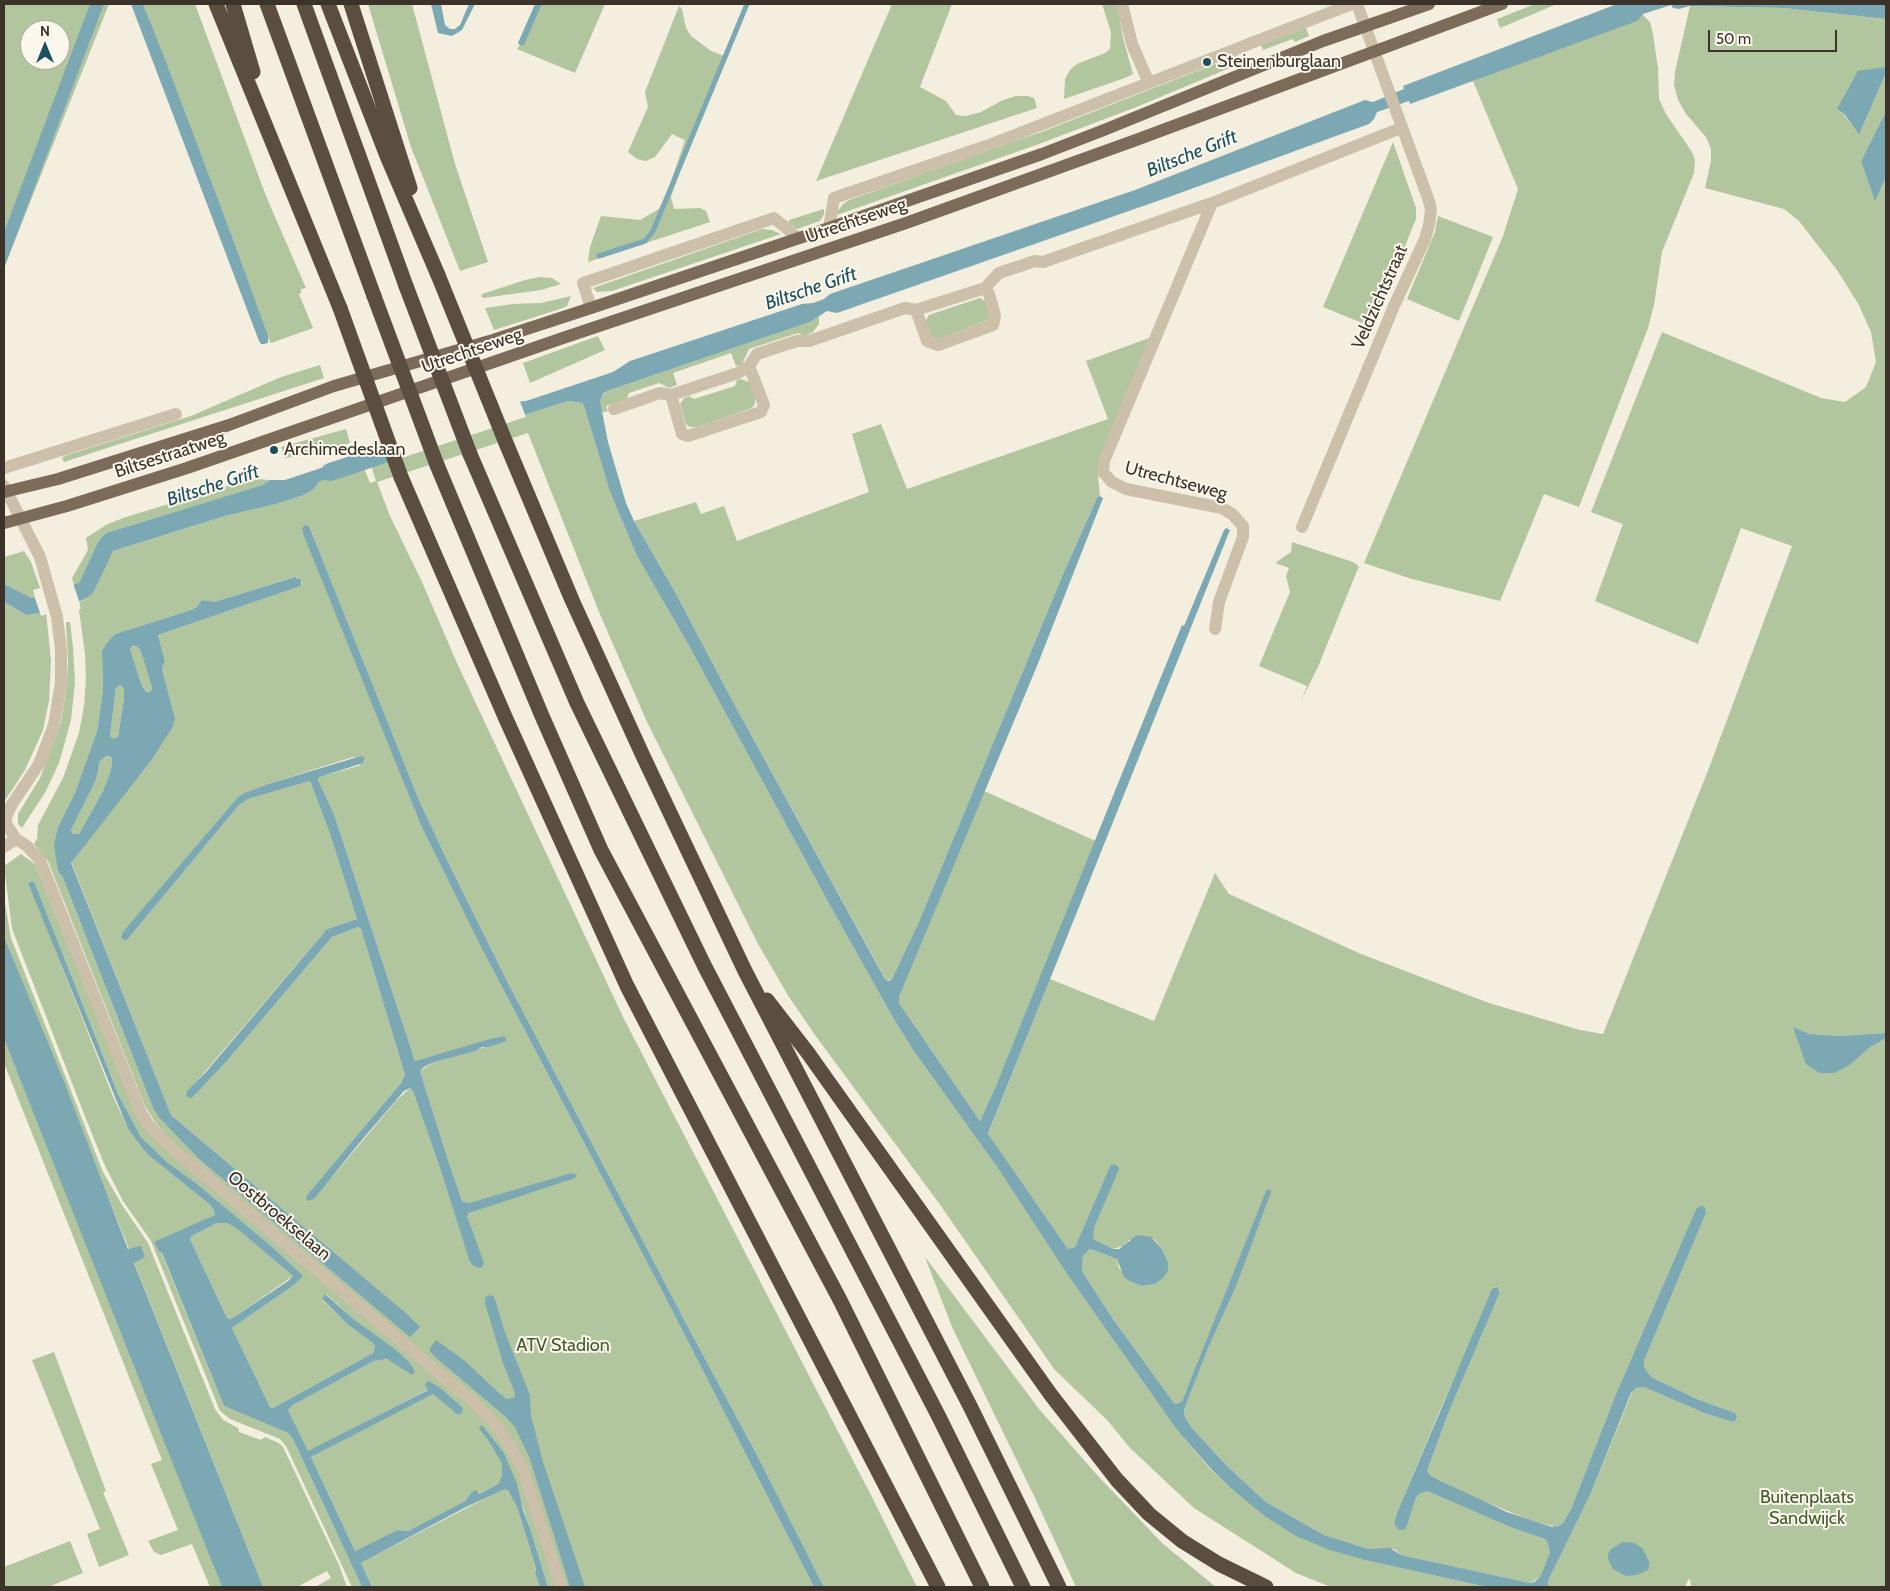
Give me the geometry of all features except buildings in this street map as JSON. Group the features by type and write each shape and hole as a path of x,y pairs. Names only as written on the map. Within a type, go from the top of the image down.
{"highway":[{"path":"216,4 340,308 401,477 510,728 627,986 937,1587"},
{"path":"233,4 277,150"},
{"path":"267,4 437,465 542,716 601,850 840,1300 982,1587"},
{"path":"304,4 406,286 470,454 577,703 700,956 938,1415 1024,1587"},
{"path":"328,4 387,156 438,275 506,443 572,600 643,756 744,971 970,1406 1059,1587"},
{"path":"351,4 438,275"},
{"path":"744,971 808,1053 1051,1395 1118,1480 1149,1514 1182,1541 1219,1564 1266,1587"}],"main road":[{"name":"Utrechtseweg","path":"334,386 493,340 591,308 1042,154 1248,70 1323,41 1429,4"},
{"name":"Utrechtseweg","path":"345,413 1014,185 1502,4"},
{"name":"Biltsestraatweg","path":"5,490 58,479 229,425 334,386"},
{"name":"Biltsestraatweg","path":"4,523 67,506 187,468 345,413"}],"street":[{"path":"1122,4 1132,44 1149,83"},
{"name":"Utrechtseweg","path":"829,228 834,198 989,145 1352,4"},
{"path":"1356,4 1374,52"},
{"name":"Veldzichtstraat","path":"1302,527 1429,225 1430,201 1374,52"},
{"path":"614,409 660,393 671,395 738,373 750,366 757,354 797,341 809,341 904,308 916,310 985,288 999,273 1035,261 1043,262 1212,203 1401,128"},
{"name":"Utrechtseweg","path":"1212,203 1104,461 1103,472 1112,482 1126,489 1222,508 1232,514 1243,526 1243,537 1219,602 1215,629"},
{"name":"Utrechtseweg","path":"591,308 583,283 774,218 798,238"},
{"path":"916,310 927,341 938,345 993,325 996,315 985,288"},
{"path":"671,395 682,434 688,436 761,412 764,405 750,366"},
{"path":"4,468 176,414"},
{"path":"4,847 16,839 6,824 6,817 12,804 39,764 54,725 61,682 61,650 57,617 40,557 5,490"},
{"name":"Oostbroekselaan","path":"16,839 27,846 40,860 141,1112 149,1124 166,1143 472,1401 500,1430 522,1467 561,1587"}],"green space":[{"path":"4,4 109,4 4,268"},
{"path":"143,4 195,4 266,196 306,288 301,289 299,294 313,328 271,343 269,340 233,239"},
{"path":"368,4 412,4 455,164 488,262 460,271 411,147"},
{"path":"542,4 605,4 575,73 517,49 520,45 524,44"},
{"path":"892,4 952,4 920,87 946,101 956,115 966,116 981,112 1003,100 1016,96 1034,98 1037,108 816,181"},
{"path":"1102,4 1117,4 1123,38 1133,74 1064,99 1065,79 1070,70 1077,64 1105,53 1110,49 1111,32"},
{"path":"1535,4 1557,4 1500,28 1497,19"},
{"path":"679,6 682,9 686,28 691,36 711,51 727,57 694,132 671,197 674,209 700,208 706,211 710,222 588,262 590,247 601,216 640,220 659,209 669,188 685,140 672,134 655,157 646,161 637,159 628,152 648,107 645,92"},
{"name":"Buitenplaats Sandwijck","path":"1690,6 1783,8 1886,19 1886,67 1837,109 1859,135 1886,73 1886,111 1861,161 1875,200 1886,177 1886,1033 1839,1036 1810,1034 1793,1027 1851,1064 1869,1048 1886,1038 1886,1587 1691,1587 1690,1579 1685,1587 1549,1587 1548,1581 1590,1495 1633,1390 1644,1387 1704,1413 1733,1422 1737,1419 1735,1413 1697,1399 1651,1377 1644,1367 1644,1361 1706,1213 1700,1206 1696,1209 1616,1394 1571,1509 1563,1523 1555,1527 1530,1520 1471,1496 1430,1475 1427,1471 1448,1414 1500,1292 1495,1287 1440,1410 1394,1524 1406,1529 1416,1498 1419,1494 1427,1491 1510,1527 1545,1539 1550,1545 1550,1552 1540,1577 1530,1583 1401,1555 1394,1549 1369,1549 1324,1535 1266,1502 1227,1466 1192,1428 1185,1417 1184,1410 1209,1346 1235,1289 1267,1190 1182,1401 1177,1404 1174,1403 1113,1319 1082,1271 1083,1256 1090,1249 1117,1259 1119,1268 1131,1282 1142,1286 1155,1284 1168,1262 1162,1249 1154,1239 1129,1240 1123,1246 1113,1249 1092,1239 1094,1228 1118,1166 1110,1166 1075,1247 1068,1249 988,1135 1050,979 1154,1021 1215,873 1229,894 1361,954 1489,1003 1580,1030 1603,1034 1709,768 1792,546 1741,528 1698,644 1595,601 1623,524 1591,512 1662,332 1821,398 1845,402 1866,387 1876,362 1871,332 1859,305 1837,270 1799,221 1784,209 1705,188 1711,161 1711,149 1706,137 1686,114 1678,100 1674,85 1675,72"},
{"path":"1642,14 1650,22 1653,34 1658,68 1659,99 1666,114 1692,152 1695,160 1694,173 1662,252 1654,305 1648,328 1579,507 1544,494 1500,601 1412,579 1364,563 1503,236 1518,189 1473,81"},
{"path":"1306,28 1309,36 1295,42 1293,39 1263,50 1261,45"},
{"path":"1238,55 1240,59 1238,60 1239,64 1139,106 1039,144 834,216 843,204 849,200 1044,131"},
{"path":"1393,142 1416,208 1416,219 1372,327 1323,307"},
{"path":"824,209 824,214 820,221 797,229 789,223 789,220"},
{"path":"1438,216 1493,237 1459,321 1407,299 1435,232"},
{"path":"762,229 772,230 781,234 612,291 597,292 593,288"},
{"path":"540,277 552,278 561,284 541,290 483,298 481,296 482,294 525,280"},
{"path":"571,296 567,306 494,330 485,308 541,303"},
{"path":"980,298 986,302 990,312 988,320 941,338 935,339 929,334 925,322 929,315"},
{"path":"819,316 819,324 813,332 804,336 798,333 749,349 742,364 736,366 731,353 673,373 677,385 669,388 659,383 629,393 626,400 606,406 608,411 601,413 599,405 601,397 607,391 810,322"},
{"path":"598,336 605,350 530,383 523,363"},
{"path":"1152,337 1098,476 1100,496 1097,498 1064,572 918,924 892,979 886,980 732,700 675,592 634,521 696,502 701,514 724,506 737,541 869,492 852,434 881,424 907,489 1108,419 1086,361"},
{"path":"320,365 324,378 64,462 62,458 191,416 281,377"},
{"path":"741,379 749,382 755,398 755,404 752,408 697,427 690,427 686,424 680,404 684,398 689,396 694,399 735,386 737,380"},
{"name":"ATV Stadion","path":"568,401 582,403 610,492 637,556 688,644 892,1016 913,1050 997,1167 1067,1274 1177,1430 1212,1471 1263,1515 1369,1561 1487,1587 1331,1587 1296,1573 1194,1508 1130,1448 1108,1421 1054,1369 941,1206 815,1035 789,997 758,944 647,722 599,612 528,433 377,482 390,516 422,582 457,663 623,1017 917,1587 824,1587 758,1457 507,981 446,858 419,800 309,526 302,529 422,828 483,951 661,1289 814,1587 548,1587 504,1453 479,1429 502,1464 502,1475 498,1484 478,1494 476,1491 471,1493 465,1501 408,1531 397,1530 355,1551 311,1457 433,1393 458,1415 462,1413 429,1389 308,1452 288,1410 293,1405 374,1361 390,1360 412,1374 326,1294 322,1300 347,1324 374,1344 373,1353 273,1408 270,1407 232,1328 294,1285 302,1276 269,1244 196,1183 167,1162 141,1137 118,1094 34,881 29,883 112,1094 128,1129 147,1154 214,1210 215,1215 161,1252 224,1406 288,1433 293,1439 362,1587 352,1587 286,1446 280,1439 230,1419 220,1411 151,1241 123,1201 105,1166 86,1119 12,929 4,866 21,854 35,864 133,1105 176,1147 155,1122 145,1106 48,861 34,844 37,839 38,825 63,778 79,733 84,706 86,678 79,602 84,600 113,551 225,516 276,504 304,495 314,489 319,482 364,468 370,483 376,481 371,465","holes":["297,577 302,583 301,586 158,635 165,661 162,669 175,718 151,761 71,862 171,1115 327,1247 317,1257 199,1159 153,1108 63,878 58,871 58,827 75,793 97,731 103,690 102,651 115,634 191,610 204,600 210,603 214,602","353,757 365,761 358,766 323,776 318,778 318,780 334,814 415,1061 503,1036 485,1047 434,1062 420,1071 462,1201 469,1203 576,1173 469,1213 467,1215 472,1265 413,1091 410,1088 396,1101 333,1176 308,1201 307,1195 401,1083 405,1075 361,929 358,927 332,937 226,1062 193,1097 186,1094 327,929 357,919 330,834 310,781 248,799 239,805 127,940 124,940 121,935 237,798 244,793 268,784"]},
{"path":"346,429 350,443 320,452 285,458 281,447"},
{"path":"257,479 270,480 264,485 106,533 99,540 79,583 74,585 72,578 88,550 86,538 106,525 233,484"},
{"path":"1292,542 1353,562 1359,566 1318,667 1301,701 1307,686 1259,666 1290,592 1286,576 1289,568 1275,563 1291,552"},
{"path":"24,551 31,562 40,588 33,590 35,598 4,584 4,557"},
{"path":"4,602 27,615 46,612 51,660 49,701 43,730 25,770 4,802"},
{"path":"66,622 70,622 75,682 71,720 59,763 46,791 22,828 18,824 18,814 40,778 61,723 67,683"},
{"path":"133,645 139,648 143,658 152,688 151,692 148,692 142,686 130,649"},
{"path":"120,685 124,689 124,698 118,737 112,739 110,736 116,688"},
{"path":"106,756 112,759 111,770 103,791 79,834 73,834 71,830 96,780 100,761"},
{"path":"984,791 1096,841 980,1121 899,1003 899,997"},
{"path":"4,897 11,938 103,1172 122,1205 148,1243 215,1409 223,1420 238,1428 239,1432 261,1440 265,1437 279,1443 283,1447 339,1565 347,1587 315,1587 331,1578 327,1571 297,1587 263,1587 134,1262 145,1257 129,1249 4,937"},
{"path":"4,1039 222,1587 210,1587 192,1544 161,1555 154,1552 148,1541 178,1530 151,1464 162,1460 4,1063"},
{"path":"217,1223 227,1223 236,1228 293,1276 231,1319 227,1318 190,1239 192,1236"},
{"path":"925,1257 1039,1409 1098,1476 1163,1544 1216,1587 1076,1587 952,1327"},
{"path":"54,1352 106,1491 103,1492 129,1555 99,1567 87,1534 100,1529 32,1360"},
{"path":"503,1489 508,1489 517,1507 540,1587 372,1587 361,1563"},
{"path":"70,1541 83,1573 48,1587 4,1587 4,1567"}],"water":[{"path":"90,4 104,4 4,268 4,232 65,70 70,70 70,57"},
{"path":"131,4 143,4 233,239 268,336 268,343 261,344 259,341"},
{"path":"431,4 441,4 445,25 450,29 455,29 460,25 469,4 475,4 462,30 452,36 438,33"},
{"path":"535,4 542,4 524,45 520,45 518,43"},
{"path":"1617,4 1886,4 1886,19 1783,8 1690,6 1679,9 1673,8 1671,5 1643,14 1637,21 1410,104 1409,101 1377,112 1369,124 1169,197 837,313 827,311 810,322 607,391 603,394 600,401 608,442 626,503 634,521 675,592 885,979 888,981 892,979 918,924 1064,572 1097,498 1100,496 1103,498 1037,666 899,997 899,1003 980,1121 1182,625 1184,626 1224,530 1226,528 1230,530 988,1134 1068,1249 1075,1247 1110,1166 1114,1164 1118,1166 1119,1169 1094,1228 1093,1239 1113,1249 1119,1249 1137,1235 1151,1237 1162,1249 1168,1262 1168,1270 1164,1277 1155,1284 1142,1286 1124,1277 1117,1259 1090,1249 1083,1256 1082,1271 1113,1319 1174,1403 1177,1404 1182,1401 1266,1191 1270,1189 1271,1192 1235,1289 1209,1346 1184,1410 1185,1417 1192,1428 1227,1466 1266,1502 1324,1535 1369,1549 1390,1548 1401,1555 1530,1583 1540,1577 1550,1552 1545,1539 1510,1527 1427,1491 1419,1494 1416,1498 1406,1529 1399,1530 1394,1524 1492,1289 1497,1287 1500,1292 1448,1414 1427,1471 1430,1475 1441,1481 1507,1512 1552,1527 1558,1526 1563,1523 1571,1509 1616,1394 1696,1209 1700,1206 1705,1207 1706,1213 1644,1361 1644,1367 1651,1377 1697,1399 1735,1413 1736,1420 1733,1422 1704,1413 1644,1387 1636,1388 1631,1393 1590,1495 1548,1581 1549,1587 1487,1587 1369,1561 1330,1550 1296,1536 1263,1515 1232,1489 1213,1471 1177,1430 1067,1274 997,1167 913,1050 892,1016 688,644 637,556 610,492 582,403 568,401 371,465 516,402 526,401 613,372 630,361 802,304 813,303 824,299 830,294 1135,190 1365,100 1373,102 1404,89 1403,86"},
{"path":"1886,67 1886,73 1859,135 1845,115 1837,109 1858,71"},
{"path":"1886,111 1886,177 1875,201 1861,161"},
{"path":"351,458 355,470 319,482 314,489 304,495 276,504 225,516 113,551 93,593 83,600 46,612 27,615 4,602 4,584 32,598 79,583 99,540 106,533 263,485 270,480 285,480"},
{"path":"305,525 309,526 419,800 446,858 507,981 758,1457 824,1587 814,1587 661,1289 483,951 422,828 304,536 302,528"},
{"path":"295,577 301,580 301,586 158,635 165,661 162,669 175,718 173,726 151,761 71,863 171,1115 408,1315 420,1327 410,1337 199,1159 159,1117 153,1108 63,878 58,871 54,845 58,827 75,793 97,731 103,690 102,651 115,634 191,610 197,607 202,600 214,602","holes":["133,645 139,648 143,658 152,688 151,692 147,692 142,686 130,649","120,685 124,689 124,698 118,737 113,739 110,736 116,688","106,756 110,757 112,759 111,770 103,791 79,834 73,834 71,830 96,780 100,761"]},
{"path":"361,756 365,758 363,763 323,776 318,778 318,780 334,814 415,1061 483,1041 503,1036 506,1038 506,1041 498,1044 434,1062 420,1071 462,1201 469,1203 572,1173 577,1175 575,1178 469,1213 467,1216 484,1263 479,1268 472,1265 469,1259 441,1171 413,1091 410,1088 404,1091 314,1199 308,1201 306,1199 307,1195 401,1083 405,1075 361,929 358,927 332,937 226,1062 193,1097 186,1096 187,1091 206,1072 327,929 357,919 330,834 310,781 248,799 239,805 127,940 121,937 122,933 237,798 244,793 268,784"},
{"path":"34,881 118,1094 141,1137 167,1162 196,1183 269,1244 303,1276 294,1285 232,1328 270,1407 273,1408 373,1353 374,1344 347,1324 322,1299 325,1294 356,1321 396,1350 409,1362 415,1371 412,1375 387,1359 374,1361 293,1405 288,1410 308,1451 428,1390 425,1385 428,1381 439,1387 463,1408 462,1413 458,1415 433,1394 311,1457 355,1551 397,1530 408,1531 465,1501 476,1490 479,1494 498,1484 502,1475 502,1464 479,1429 482,1425 504,1453 517,1484 523,1510 548,1587 540,1587 517,1507 508,1490 505,1489 466,1507 361,1563 372,1587 362,1587 293,1439 288,1433 224,1406 162,1253 154,1242 215,1215 214,1210 147,1154 128,1129 28,883","holes":["217,1223 227,1223 236,1228 293,1276 231,1319 227,1318 190,1239 192,1236"]},
{"path":"4,937 63,1079 128,1249 141,1246 145,1257 134,1263 263,1587 222,1587 4,1039"},
{"path":"1793,1027 1810,1034 1839,1036 1886,1033 1886,1038 1869,1048 1851,1064 1834,1073 1820,1073 1806,1064"},
{"path":"489,1295 495,1299 505,1333 530,1395 531,1416 543,1462 585,1587 570,1587 530,1459 515,1427 430,1351 436,1340 465,1361 507,1399 514,1398 515,1393 502,1360 485,1303 485,1298"},
{"path":"1623,1542 1635,1543 1643,1549 1649,1562 1649,1568 1646,1571 1626,1576 1613,1569 1608,1555 1610,1550"}],"pier":[{"path":"519,399 526,417 371,468 364,456 366,452"},
{"path":"73,583 80,604 41,616 34,595"}],"waterway":[{"path":"599,256 645,241 653,231 747,4"},
{"name":"Biltsche Grift","path":"330,472 391,452"}],"place":[{"name":"Steinenburglaan","path":"1207,62"},
{"name":"Archimedeslaan","path":"274,450"}]}
